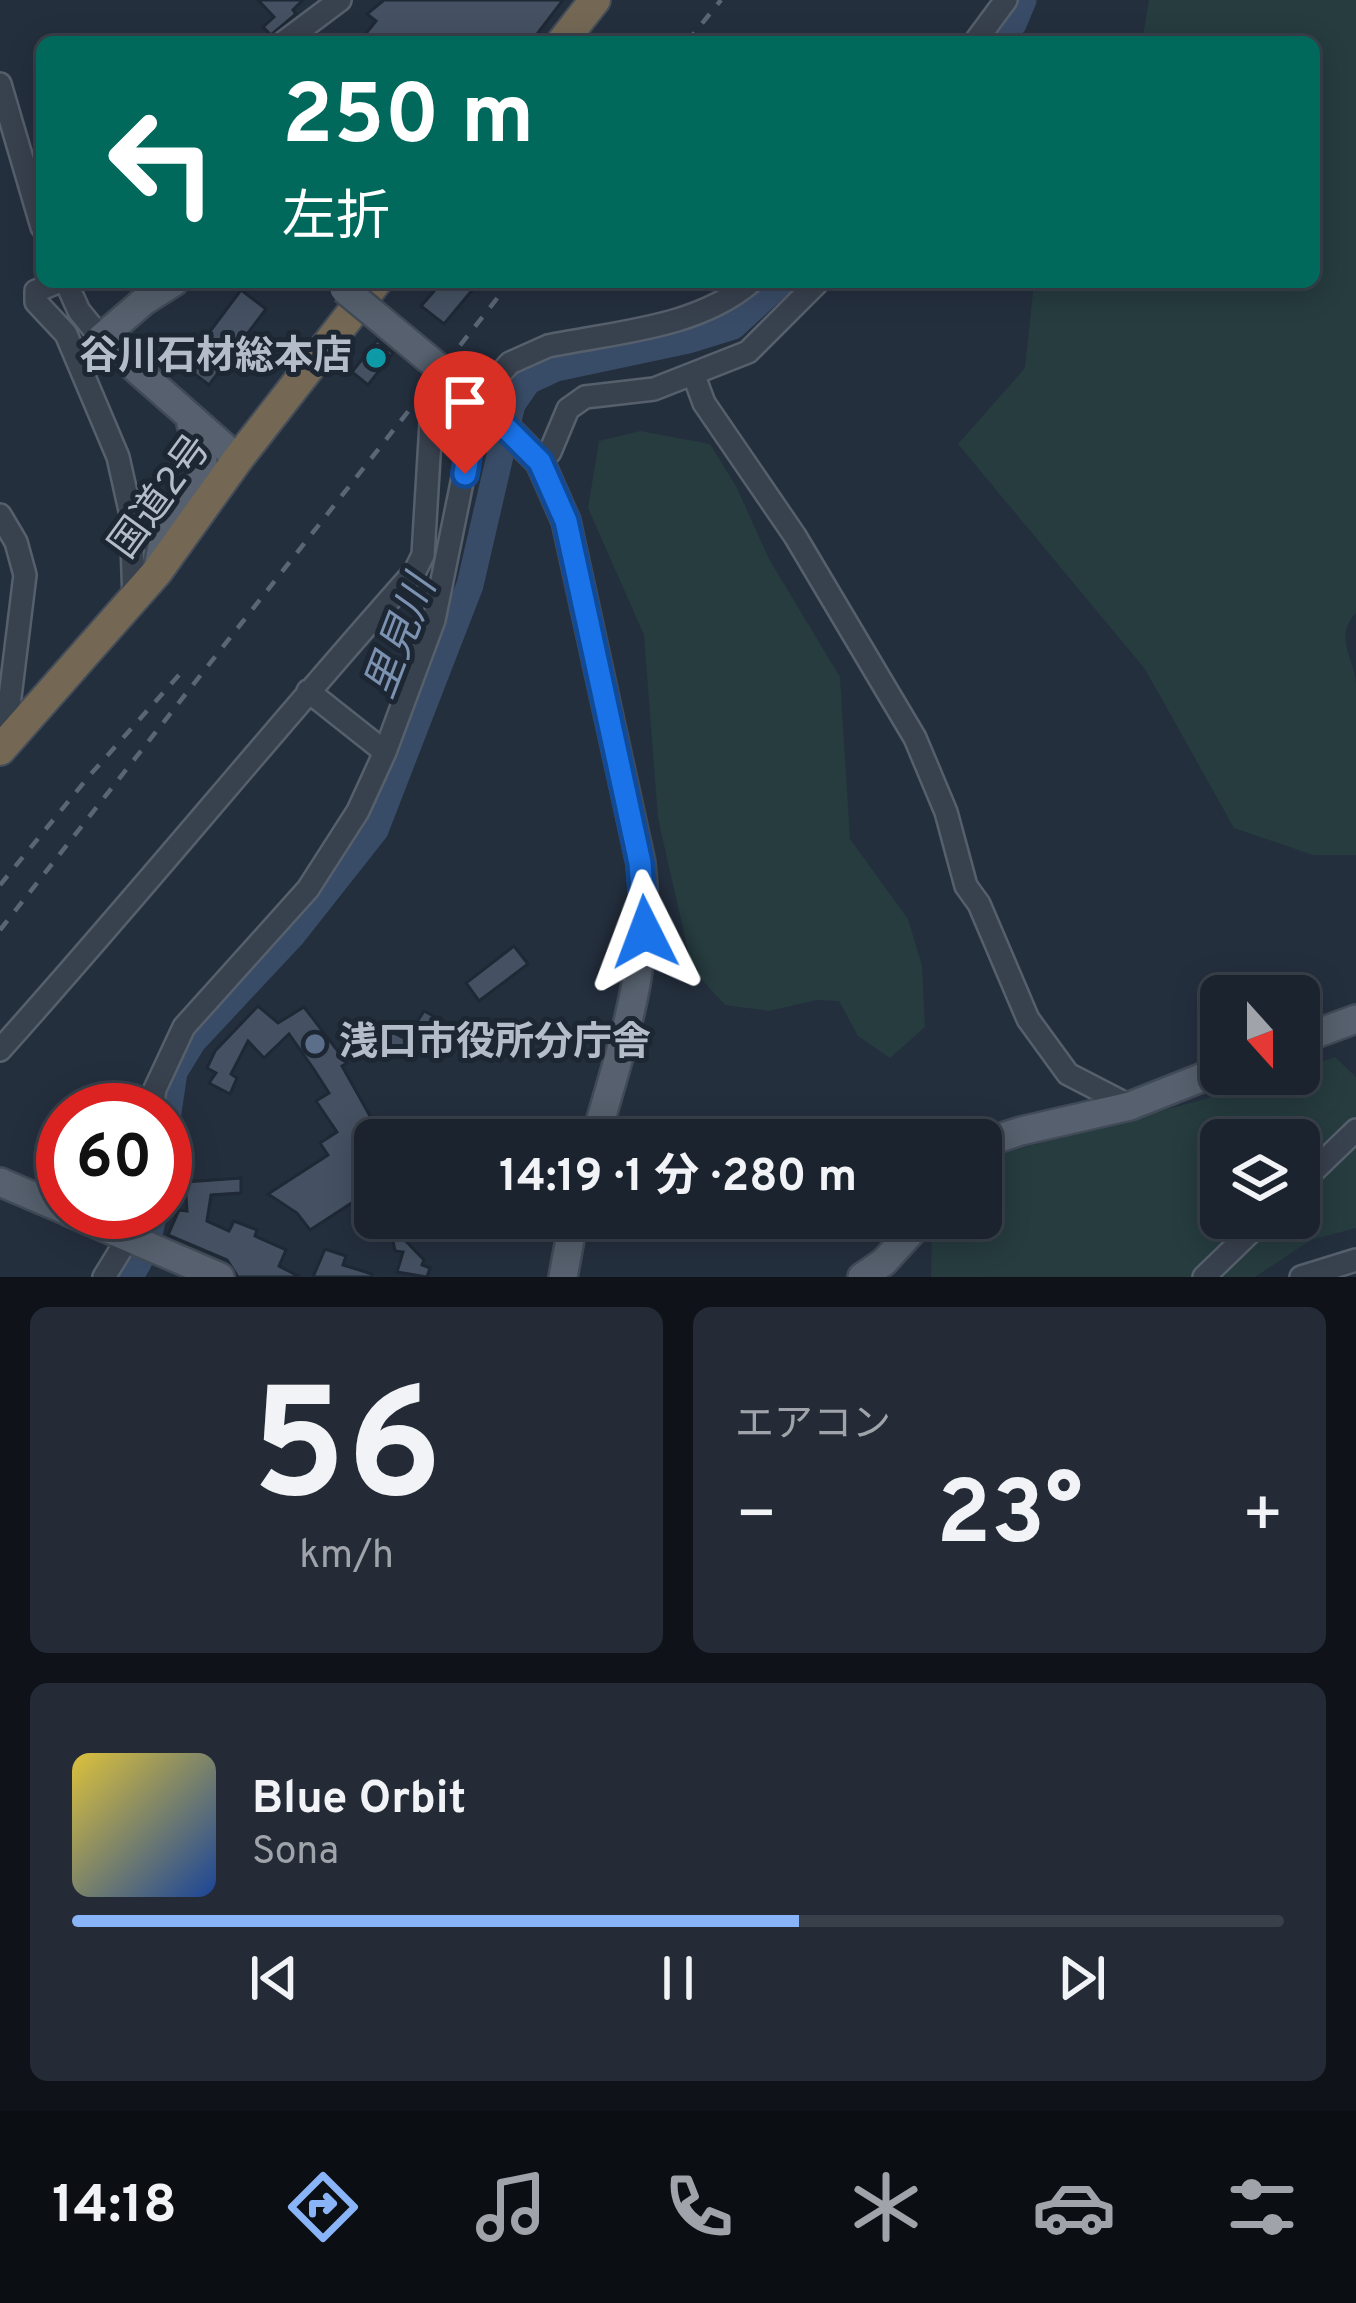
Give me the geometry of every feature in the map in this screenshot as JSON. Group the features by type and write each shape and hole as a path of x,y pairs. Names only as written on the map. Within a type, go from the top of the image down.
{"highway":[{"path":"567,36 595,0"},
{"name":"国道2号","path":"2,748 158,572 238,459 371,288"}],"main road":[{"path":"165,288 101,338 238,459"},
{"path":"343,288 486,407 534,454 566,521 645,899 640,972 601,1119"},
{"path":"158,572 166,532 203,484 204,456 188,418"},
{"path":"1320,1032 1356,1019"},
{"path":"1002,1136 1130,1106 1200,1078"},
{"path":"0,1182 36,1198"},
{"path":"147,1239 169,1255 220,1277"},
{"path":"563,1277 570,1239"},
{"path":"862,1277 905,1239"}],"street":[{"path":"292,36 340,0"},
{"path":"979,36 1006,0"},
{"path":"0,84 36,202"},
{"path":"45,288 36,291 36,302 66,334 118,457 131,515 134,601"},
{"path":"66,288 101,338"},
{"path":"0,1050 88,955 308,691 415,571 423,555 430,423 437,412 488,388 510,363 526,354 695,315 728,302 744,288"},
{"path":"534,454 550,452 568,409 585,397 654,389 748,352 812,288"},
{"path":"694,376 704,403 795,536 915,738 946,812 966,886 979,904 1028,1019 1068,1074 1130,1106"},
{"path":"156,1083 184,1027 308,889 358,811 385,752 443,588 471,437 486,407"},
{"path":"0,515 16,542 25,575 5,688 2,748"},
{"path":"308,691 385,752"},
{"path":"1320,1165 1356,1130"},
{"path":"104,1277 128,1239"},
{"path":"1204,1277 1243,1239"},
{"path":"1301,1277 1356,1260"}],"green space":[{"path":"1149,0 1356,0 1356,613 1345,639 1356,683 1356,855 1313,855 1234,828 1145,669 958,444 1025,368 1033,288 1320,288 1320,36 1143,36"},
{"path":"640,431 710,444 737,488 769,559 840,677 850,839 908,919 922,966 925,1027 890,1058 858,1036 839,1001 816,1000 769,1011 725,1005 692,969 658,818 644,635 588,508 599,441"},
{"path":"1335,1057 1356,1077 1356,1228 1320,1238 1320,1119 1200,1119 1200,1239 1315,1239 1255,1277 931,1277 932,1239 1002,1239 1002,1154 1220,1095 1320,1095 1320,1062"}],"building":[{"path":"258,0 303,0 293,10 296,14 271,35 263,27 274,17"},
{"path":"384,0 563,0 536,36 364,36 376,21 367,14"},
{"path":"437,288 474,288 444,324 421,306"},
{"path":"241,290 266,309 209,385 184,366"},
{"name":"谷川石材総本店","path":"377,340 393,353 368,385 352,372"},
{"path":"514,946 528,964 479,1001 466,983"},
{"path":"258,1006 278,1023 304,1007 347,1063 342,1066 372,1119 354,1119 354,1201 310,1230 297,1213 268,1194 328,1155 320,1143 337,1132 316,1101 329,1093 289,1034 264,1058 248,1041 231,1074 237,1078 230,1094 209,1083 216,1073 207,1068 215,1051"},
{"path":"424,1011 460,1030 459,1049 443,1042 440,1047 432,1043 428,1052 386,1045 392,1032 406,1039"},
{"path":"241,1178 241,1193 211,1195 207,1221 229,1231 234,1221 257,1230 255,1236 286,1250 279,1266 300,1277 238,1277 227,1260 177,1239 192,1239 192,1182"},
{"path":"404,1239 424,1260 422,1265 430,1268 427,1277 397,1272 403,1252 395,1251 393,1241"},
{"path":"325,1249 346,1256 343,1265 371,1277 313,1277"}],"waterway":[{"name":"里見川","path":"1002,36 1013,24 1023,0"},
{"name":"里見川","path":"172,1083 193,1041 293,934 375,830 470,585 512,404 528,381 556,368 733,326 774,288"},
{"name":"里見川","path":"130,1277 148,1239"}],"railway":[{"path":"692,36 721,0"},
{"path":"0,930 505,288"},
{"path":"0,885 179,675"}],"place":[{"name":"谷川石材総本店","path":"376,358"},
{"name":"浅口市役所分庁舎","path":"315,1044"}],"route":[{"path":"465,474 471,437 485,407 527,446 554,489 577,563 640,863 645,932"}]}
